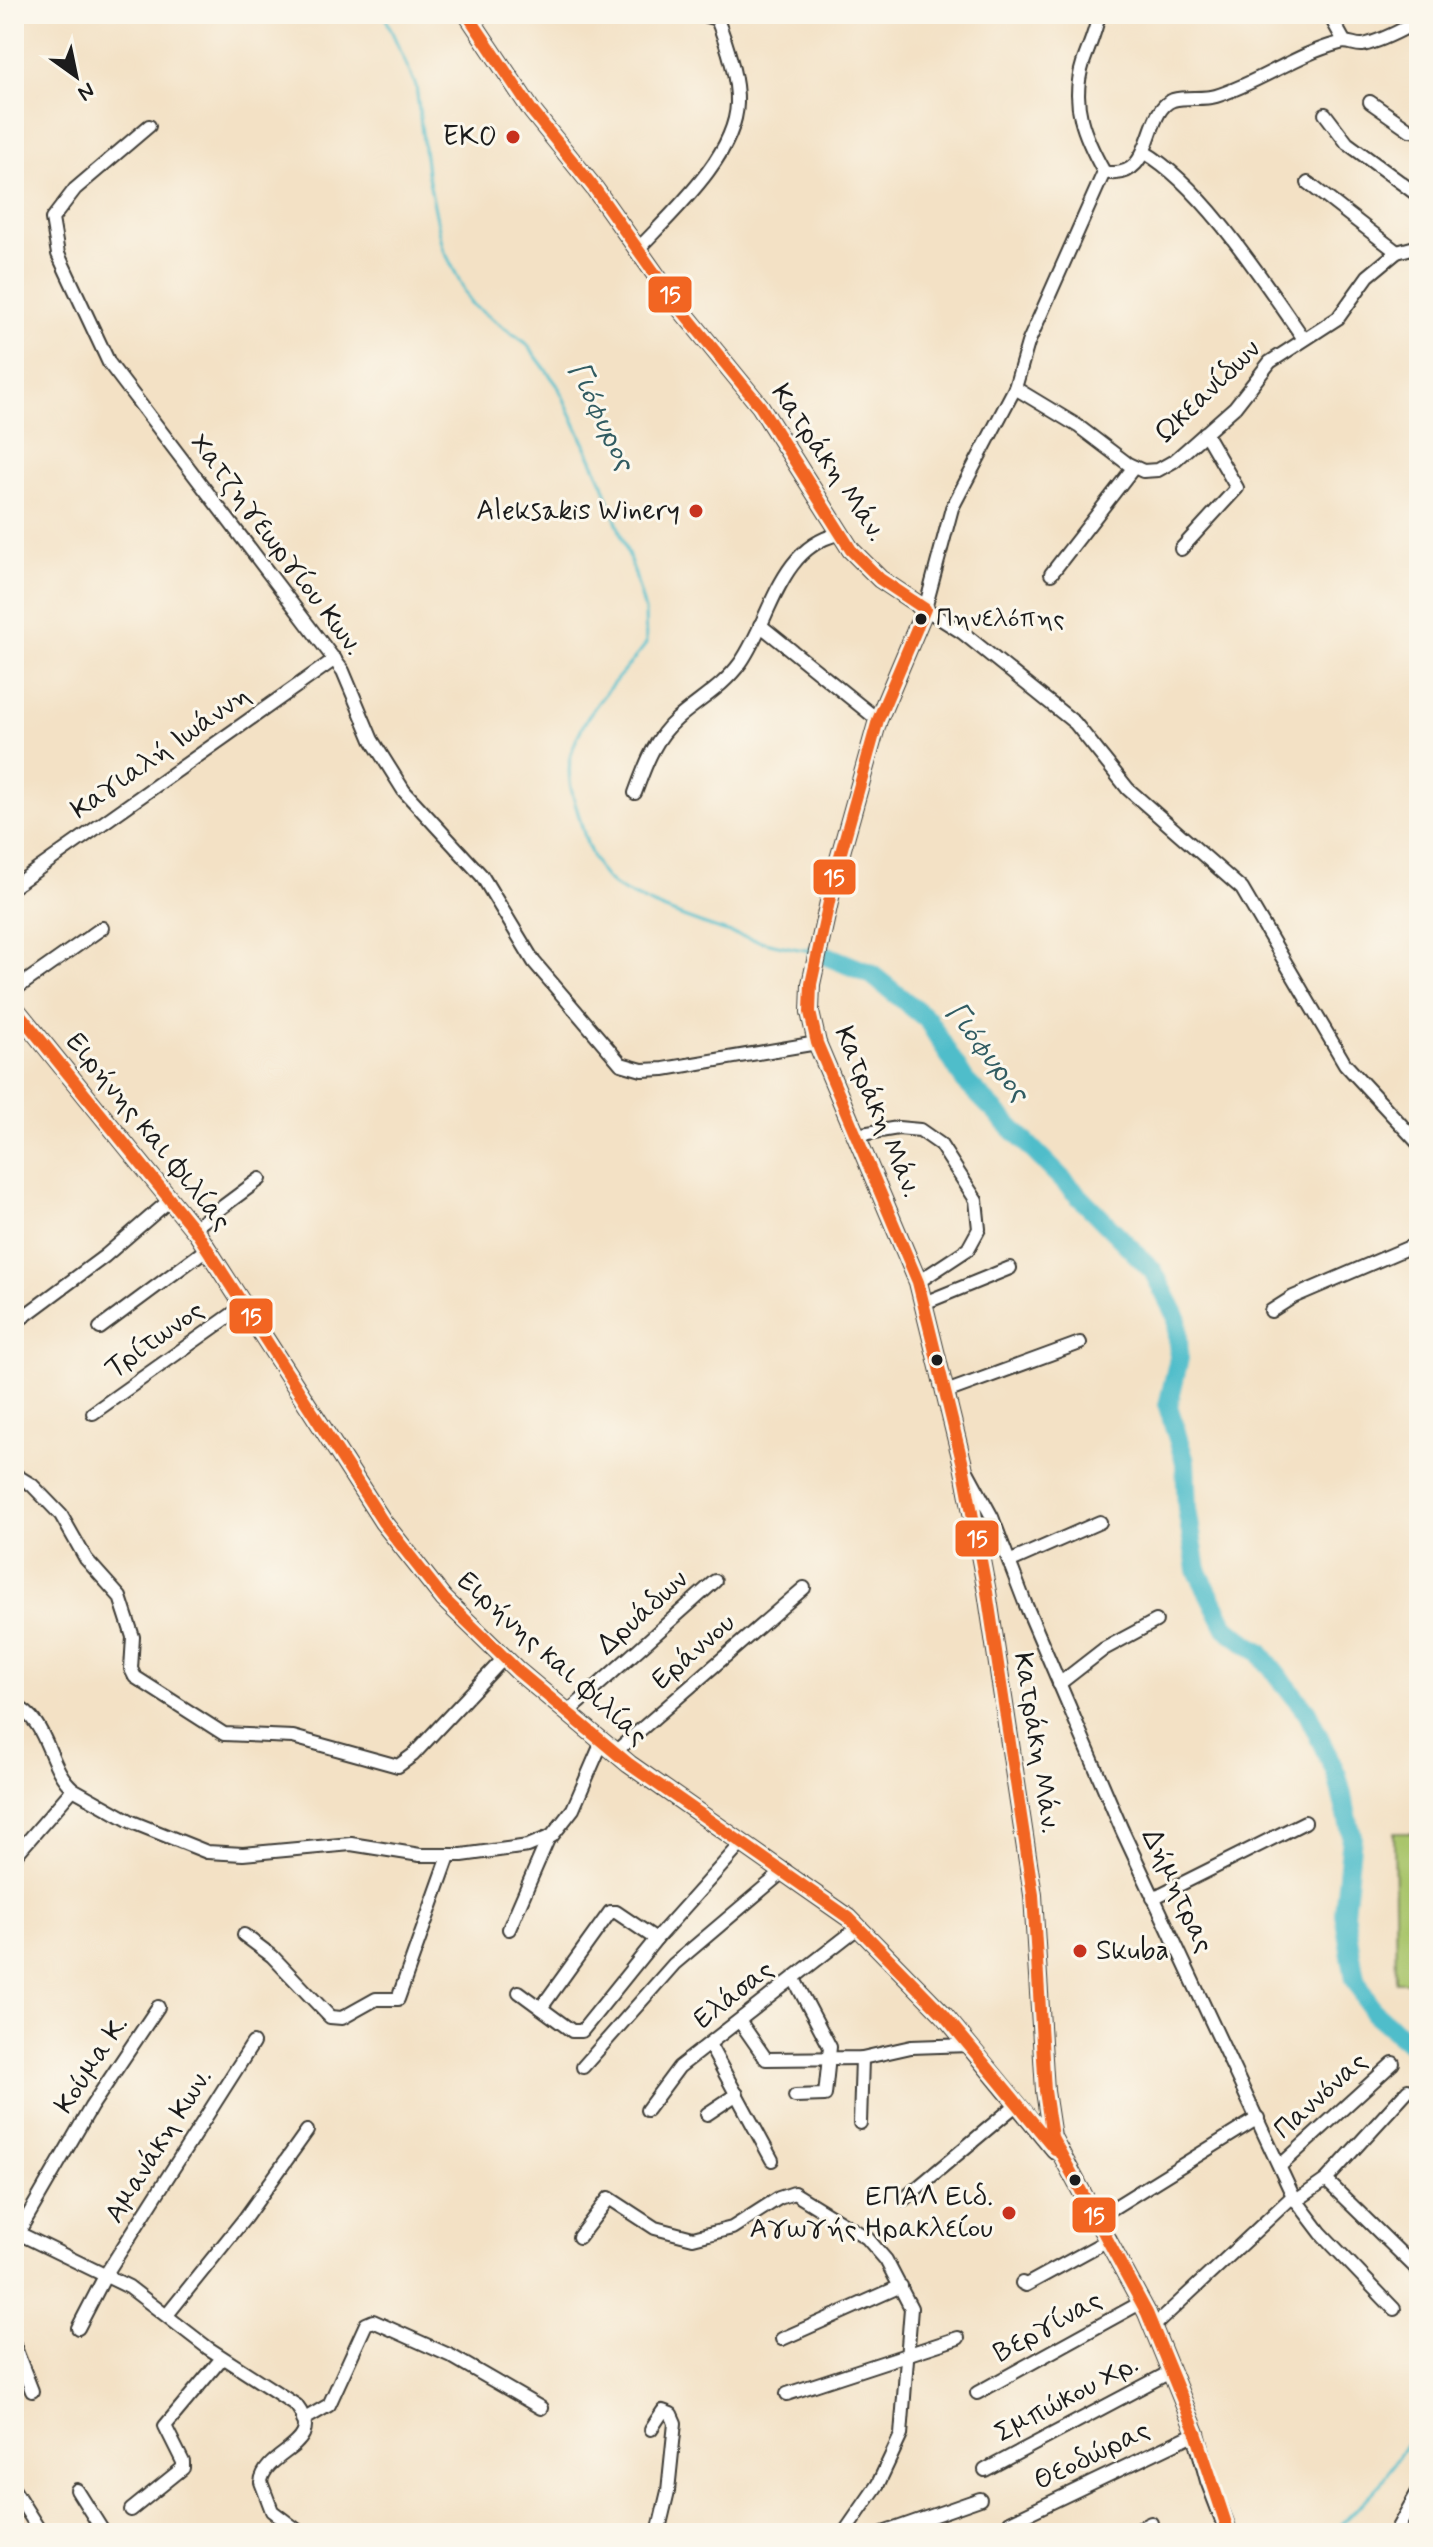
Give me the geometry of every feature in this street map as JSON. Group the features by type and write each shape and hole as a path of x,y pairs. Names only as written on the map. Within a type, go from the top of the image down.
{"street":[{"name":"Κατράκη Μάν.","path":"467,14 532,111 639,248 675,302 760,406 839,534 880,579 925,609 878,720 827,913 811,984 810,1012 817,1043 918,1282 963,1465 987,1592 1031,1886 1039,1954 1045,2091 1056,2151"},
{"path":"639,248 712,166 733,125 736,91 716,16 699,14"},
{"path":"1099,14 1076,89 1082,128 1104,172"},
{"path":"1329,14 1344,41"},
{"path":"1104,172 1116,174 1127,170 1144,152 1161,108 1172,100 1215,96 1308,53 1344,41 1362,45 1404,29 1412,22 1409,14"},
{"path":"1370,102 1410,130 1419,131"},
{"path":"1325,114 1347,143 1419,196"},
{"name":"Χατζηγεωργίου Κων.","path":"149,126 107,159 56,210 51,230 58,254 118,379 335,659 350,684 372,740 396,779 425,817 482,876 534,962 618,1062 636,1069 655,1070 817,1043"},
{"path":"1144,152 1162,162 1197,200 1250,264 1304,339"},
{"path":"1104,172 1028,343 1015,388 952,508 925,609 963,633 1075,723 1128,789 1242,889 1345,1064 1419,1144"},
{"path":"1308,183 1397,252"},
{"name":"Ωκεανίδων","path":"1015,388 1134,467 1143,471 1158,470 1246,395 1270,362 1338,318 1368,276 1397,252 1419,246"},
{"path":"1181,549 1237,488 1205,433"},
{"path":"1051,574 1134,467"},
{"path":"635,793 651,750 676,720 717,691 742,660 789,568 807,547 839,534"},
{"path":"760,625 878,720"},
{"name":"Καγιαλή Ιωάννη","path":"14,886 335,659"},
{"path":"14,990 102,928"},
{"name":"Ειρήνης και Φιλίας","path":"14,1007 194,1228 398,1544 444,1599 504,1658 608,1747 664,1790 785,1870 859,1927 918,1985 1056,2151"},
{"path":"856,1135 898,1128 920,1130 940,1144 976,1200 979,1229 968,1249 918,1282"},
{"path":"194,1228 260,1179"},
{"path":"23,1317 105,1256 171,1199"},
{"path":"1271,1311 1293,1297 1419,1243"},
{"path":"100,1328 208,1248"},
{"path":"924,1303 1010,1268"},
{"name":"Τρίτωνος","path":"93,1413 245,1305"},
{"path":"946,1392 1080,1343"},
{"name":"Δήμητρας","path":"963,1465 981,1492 1059,1684 1153,1898 1295,2198 1341,2255 1394,2309"},
{"path":"14,1474 32,1485 61,1515 86,1559 120,1597 133,1637 131,1669 135,1677 145,1687 224,1734 293,1737 398,1766 413,1755 504,1658"},
{"path":"1011,1561 1100,1522"},
{"name":"Δρυάδων","path":"567,1713 715,1581"},
{"name":"Εράννου","path":"608,1747 804,1588"},
{"path":"1059,1684 1104,1649 1156,1621"},
{"path":"14,1705 34,1718 62,1777 73,1789 132,1822 207,1852 243,1854 351,1844 449,1856 528,1846 548,1839"},
{"path":"509,1929 548,1839 573,1809 608,1747"},
{"path":"14,1857 73,1789"},
{"path":"1153,1898 1305,1822"},
{"path":"519,1992 574,2032 582,2031 656,1939 743,1842"},
{"path":"244,1935 282,1965 330,2017 342,2018 376,1999 398,1999 449,1856"},
{"path":"583,2067 674,1964 785,1870"},
{"path":"541,2008 610,1912 616,1912 656,1939"},
{"name":"Ελάσας","path":"647,2110 679,2067 741,2023 859,1927"},
{"path":"794,1979 830,2047 832,2059 825,2095 795,2096"},
{"name":"Κούμα Κ.","path":"16,2232 91,2107 158,2007"},
{"path":"741,2023 766,2059 862,2058 911,2047 960,2048 969,2045"},
{"name":"Αμανάκη Κων.","path":"78,2328 106,2274 253,2043"},
{"path":"709,2044 772,2160"},
{"path":"860,2123 862,2058"},
{"name":"Παννόνας","path":"1281,2165 1393,2063"},
{"path":"1153,2327 1295,2198 1326,2180 1408,2090"},
{"path":"707,2114 737,2094"},
{"path":"904,2199 1016,2105"},
{"path":"1097,2218 1258,2118"},
{"path":"167,2315 245,2218 307,2131"},
{"path":"1056,2151 1110,2239 1142,2302 1196,2433 1209,2481 1229,2533"},
{"path":"1326,2180 1419,2271"},
{"path":"579,2237 609,2198 655,2228 693,2238 732,2228 774,2201 794,2193 867,2238 901,2286 911,2308 905,2413 898,2445 878,2484 844,2533"},
{"path":"16,2232 106,2274 167,2315 222,2358 290,2400 303,2420 301,2439 268,2464 261,2482 272,2511 301,2533"},
{"path":"1022,2283 1026,2285 1047,2276 1110,2239"},
{"path":"782,2339 901,2286"},
{"name":"Βεργίνας","path":"977,2393 1142,2302"},
{"path":"303,2420 329,2405 366,2324 373,2321 451,2356 541,2408"},
{"path":"787,2394 958,2338"},
{"path":"14,2345 32,2391"},
{"path":"131,2510 183,2468 165,2426 222,2358"},
{"name":"Σμπώκου Χρ.","path":"985,2470 1172,2371"},
{"path":"651,2429 663,2411 671,2414 675,2423 668,2491 658,2533"},
{"name":"Θεοδώρας","path":"1010,2522 1196,2433"},
{"path":"14,2490 41,2533"},
{"path":"77,2490 104,2533"},
{"path":"1395,2533 1419,2490"},
{"path":"883,2533 980,2499"},
{"path":"1130,2533 1151,2523"}],"green space":[{"path":"1394,1833 1419,1833 1419,1982 1396,1982"}],"waterway":[{"name":"Γιόφυρος","path":"384,14 416,86 427,172 443,248 471,304 526,343 558,386 603,484 645,611 646,644 587,719 571,756 571,789 592,856 611,883 649,903 729,933 812,951"},
{"name":"Γιόφυρος","path":"817,952 871,974 927,1019 965,1081 1153,1271 1177,1318 1179,1358 1168,1406 1185,1462 1187,1509 1197,1570 1226,1628 1260,1653 1307,1712 1337,1775 1352,1836 1344,1913 1355,1979 1373,2012 1419,2051"},
{"path":"1333,2533 1382,2483 1412,2435 1419,2407"}],"transit line":[{"name":"15","path":"467,14 532,111 595,189 675,302 760,406 851,550 880,579 925,609 878,720 836,870 811,984 810,1012 817,1043 918,1282 963,1465 987,1592 1033,1895 1045,2091 1052,2137 1147,2313 1196,2433 1229,2533"},
{"name":"15","path":"14,1007 197,1233 383,1522 444,1599 518,1671 629,1764 849,1918 944,2015 1055,2149"}],"place":[{"name":"EKO","path":"513,137"},
{"name":"Aleksakis Winery","path":"696,511"},
{"name":"Πηνελόπης","path":"921,619"},
{"name":"Skuba","path":"1080,1951"},
{"name":"ΕΠΑΛ Ειδ. Αγωγής Ηρακλείου","path":"1009,2213"}]}
